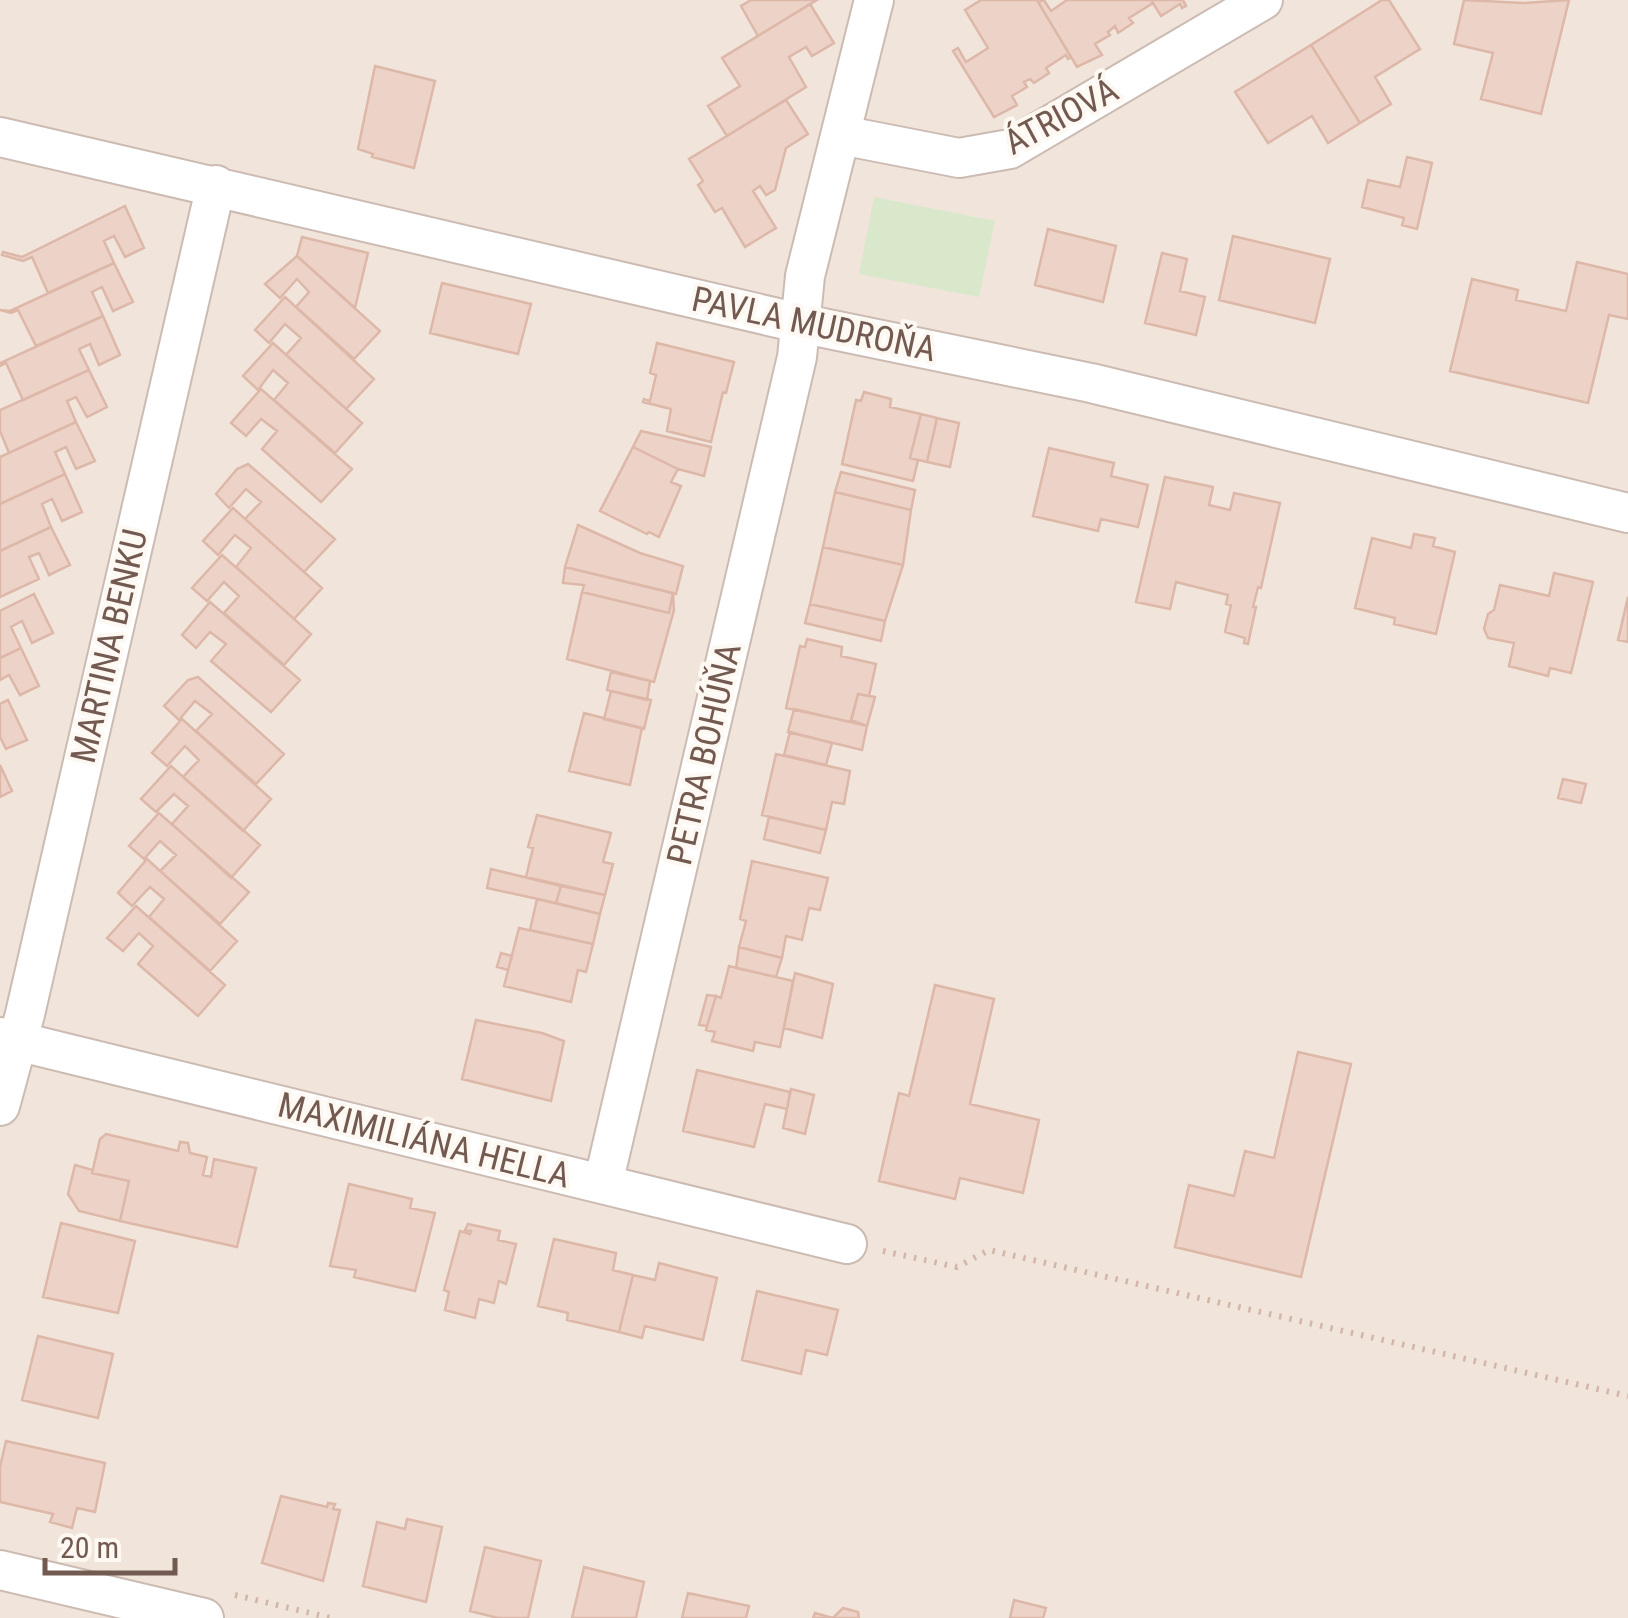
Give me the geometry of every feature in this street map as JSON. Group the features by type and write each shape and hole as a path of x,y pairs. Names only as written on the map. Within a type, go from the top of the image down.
{"street":[{"path":"799,323 805,276 874,0"},
{"name":"ÁTRIOVÁ","path":"841,135 959,158 1010,149 1263,0"},
{"name":"PAVLA MUDROŇA","path":"0,136 799,323 1092,383 1628,513"},
{"name":"MARTINA BENKU","path":"0,1106 9,1039 216,185"},
{"name":"PETRA BOHÚŇA","path":"603,1184 797,357 799,323"},
{"name":"MAXIMILIÁNA HELLA","path":"9,1039 847,1244"},
{"path":"0,1570 204,1618"}],"path":[{"path":"847,1244 956,1267 989,1250 1628,1396"}],"shaded area":[{"path":"0,0 1628,0 1628,1618 0,1618"}],"green space":[{"path":"874,197 995,221 979,297 859,274"}],"building":[{"path":"751,0 817,0 758,36 741,6"},
{"path":"981,0 1037,0 1071,57 1066,55 1046,68 1049,73 1034,83 1030,79 1024,82 1027,87 1012,96 1017,105 994,117 953,51 958,48 966,62 988,48 965,10"},
{"path":"1044,0 1051,11 1067,0 1153,3 1129,18 1133,23 1118,33 1115,26 1108,32 1110,35 1095,44 1102,55 1077,67 1038,2"},
{"path":"1151,0 1183,0 1186,6 1182,8 1180,4 1161,16"},
{"path":"1382,0 1389,0 1420,49 1375,77 1391,104 1360,123 1311,45"},
{"path":"1464,0 1569,0 1541,114 1481,99 1493,53 1454,44"},
{"path":"810,4 834,43 812,56 806,47 789,57 806,87 727,136 708,106 740,86 722,58"},
{"path":"1311,45 1360,123 1328,143 1312,116 1268,143 1235,92"},
{"path":"375,66 435,81 414,168 372,157 373,154 358,149"},
{"path":"786,100 808,134 786,148 775,190 766,195 760,186 753,191 776,228 745,247 722,208 715,212 698,185 703,181 689,159"},
{"path":"1407,157 1432,163 1417,229 1402,225 1404,218 1362,207 1368,180 1400,187"},
{"path":"125,206 144,248 125,257 114,236 104,241 114,263 48,293 32,257 23,261 2,255 3,252 22,257"},
{"path":"1048,229 1116,246 1103,302 1035,285"},
{"path":"1233,236 1330,259 1315,323 1219,300"},
{"path":"302,237 368,253 355,308 297,256"},
{"path":"1162,253 1187,259 1180,291 1205,297 1196,335 1145,323"},
{"path":"297,256 380,331 354,359 296,307 309,292 297,279 280,298 265,284"},
{"path":"1577,262 1628,274 1628,319 1609,315 1588,403 1450,371 1472,279 1518,290 1516,300 1566,311"},
{"path":"114,263 133,302 113,311 102,287 92,292 103,316 36,346 18,310 11,313 0,310 10,311"},
{"path":"442,283 531,304 518,354 430,333"},
{"path":"285,297 374,379 346,409 286,355 301,338 285,324 269,343 255,330"},
{"path":"103,316 120,355 99,365 90,344 79,349 89,370 23,400 6,363 0,363"},
{"path":"273,343 362,423 335,453 274,400 288,383 273,370 258,390 243,376"},
{"path":"657,343 734,362 711,442 667,431 671,409 643,402 650,401 656,375 650,373"},
{"path":"89,370 107,407 87,417 76,397 67,401 76,422 9,453 0,431 0,410"},
{"path":"261,389 352,469 321,502 262,449 277,431 261,419 246,436 231,423"},
{"path":"864,392 891,399 890,407 921,414 910,458 918,460 913,481 842,464 856,400 861,401"},
{"path":"921,414 937,418 927,462 910,458"},
{"path":"937,418 959,423 950,467 927,462"},
{"path":"76,422 95,461 76,469 66,447 55,452 65,474 0,504 0,457"},
{"path":"641,431 711,447 704,476 678,469 633,447"},
{"path":"633,447 678,469 671,482 681,486 659,537 600,511"},
{"path":"1049,448 1114,463 1111,476 1148,485 1138,527 1101,519 1098,531 1033,516"},
{"path":"248,464 335,539 304,572 245,519 261,502 246,489 229,508 216,494 237,469"},
{"path":"841,472 915,490 911,510 835,492"},
{"path":"65,474 82,512 62,521 52,499 42,504 51,527 0,551 0,504"},
{"path":"1165,477 1213,487 1209,505 1230,510 1234,493 1280,503 1253,607 1248,644 1244,643 1245,638 1225,632 1231,605 1226,604 1228,595 1176,582 1170,609 1136,602"},
{"path":"835,492 911,510 903,565 823,547"},
{"path":"233,508 322,588 294,619 236,567 251,548 235,535 218,555 203,541"},
{"path":"578,525 640,553 683,566 676,594 565,567"},
{"path":"51,527 70,565 49,575 39,553 29,557 39,579 0,597 0,551"},
{"path":"1414,534 1435,538 1433,546 1455,552 1436,634 1394,624 1395,618 1355,608 1372,538 1411,548"},
{"path":"823,547 903,565 885,621 810,604"},
{"path":"222,555 311,634 284,665 224,613 239,596 224,582 207,601 192,588"},
{"path":"565,567 673,593 669,613 582,592 584,585 563,583"},
{"path":"1554,573 1593,582 1571,673 1550,668 1548,676 1509,666 1514,643 1488,638 1484,629 1500,585 1549,596"},
{"path":"582,592 669,613 673,593 674,610 654,682 567,659"},
{"path":"34,594 53,633 32,643 22,621 11,627 21,648 0,658 0,611"},
{"path":"1628,597 1628,642 1618,640"},
{"path":"210,602 300,680 271,712 211,661 226,644 210,632 196,648 182,635"},
{"path":"810,604 885,621 881,641 805,623"},
{"path":"807,639 842,647 841,656 876,664 869,696 858,694 851,722 786,708 800,646 805,647"},
{"path":"21,648 39,686 20,695 9,675 0,680 0,658"},
{"path":"611,672 650,681 647,700 607,690"},
{"path":"198,677 284,754 256,784 196,731 212,714 195,701 179,720 164,706 188,680"},
{"path":"611,691 651,700 644,729 604,719"},
{"path":"858,694 875,697 867,726 851,720"},
{"path":"8,700 27,740 6,749 0,737 0,704"},
{"path":"794,709 867,726 862,750 788,732"},
{"path":"584,713 642,728 630,785 569,771"},
{"path":"182,719 271,799 243,831 183,777 199,760 185,746 167,766 152,753"},
{"path":"790,732 832,743 826,765 784,755"},
{"path":"776,754 850,771 844,804 832,802 826,830 762,815"},
{"path":"0,765 12,791 0,797"},
{"path":"171,766 260,845 231,878 172,824 188,806 174,794 156,812 141,799"},
{"path":"1563,779 1586,784 1581,803 1558,798"},
{"path":"159,813 249,892 220,924 160,871 176,855 160,841 144,859 129,846"},
{"path":"537,815 611,833 603,862 613,864 605,895 526,877 533,848 528,847"},
{"path":"769,817 826,830 820,853 764,839"},
{"path":"147,859 237,941 210,971 149,917 164,899 150,887 132,906 118,893"},
{"path":"752,861 828,878 820,910 809,908 802,940 786,936 782,958 739,947 746,921 740,919"},
{"path":"491,869 561,886 556,903 487,888"},
{"path":"561,886 605,895 600,914 556,903"},
{"path":"537,899 600,914 593,944 530,930"},
{"path":"136,906 225,985 198,1016 138,964 153,946 139,933 123,951 107,938"},
{"path":"519,928 593,944 586,972 578,970 571,1002 504,986"},
{"path":"739,947 782,958 776,977 736,968"},
{"path":"501,953 512,956 508,970 497,967"},
{"path":"729,966 793,981 780,1047 755,1042 753,1051 712,1041 715,1032 706,1030 716,996 721,998"},
{"path":"795,973 833,984 822,1038 784,1028"},
{"path":"935,985 994,999 970,1104 1039,1120 1023,1193 960,1178 955,1199 879,1181 899,1093 909,1096"},
{"path":"707,995 716,996 707,1026 699,1025"},
{"path":"476,1020 564,1041 551,1101 462,1079"},
{"path":"1298,1052 1351,1064 1301,1277 1175,1247 1189,1185 1234,1196 1245,1151 1274,1158"},
{"path":"697,1070 790,1092 787,1109 765,1104 754,1147 683,1131"},
{"path":"791,1089 814,1095 805,1134 783,1128"},
{"path":"106,1134 178,1151 180,1142 188,1143 190,1153 207,1157 203,1175 211,1177 214,1159 256,1168 237,1247 120,1221 129,1181 92,1173 100,1139"},
{"path":"75,1165 129,1181 120,1221 79,1211 68,1194"},
{"path":"349,1184 412,1199 410,1208 435,1213 415,1291 354,1277 356,1270 330,1266"},
{"path":"61,1223 135,1241 118,1313 43,1297"},
{"path":"468,1224 500,1231 498,1240 516,1244 506,1284 499,1281 494,1303 479,1299 475,1318 445,1310 449,1292 444,1290 460,1231 470,1234 465,1230"},
{"path":"554,1239 616,1253 613,1270 633,1275 619,1332 567,1320 568,1313 538,1306"},
{"path":"659,1263 717,1278 703,1340 645,1326 642,1338 619,1332 633,1275 655,1280"},
{"path":"757,1291 838,1310 827,1355 806,1350 801,1374 742,1360"},
{"path":"38,1336 113,1354 98,1418 22,1400"},
{"path":"6,1441 105,1463 95,1512 77,1508 72,1528 50,1522 53,1514 0,1502 0,1467"},
{"path":"281,1496 327,1507 328,1503 335,1504 333,1509 340,1510 323,1581 262,1563"},
{"path":"407,1519 442,1527 426,1602 363,1586 377,1522 405,1529"},
{"path":"485,1547 541,1561 528,1618 498,1618 470,1611"},
{"path":"584,1567 644,1582 636,1618 572,1618"},
{"path":"688,1593 749,1606 746,1618 682,1618"},
{"path":"1014,1600 1046,1608 1043,1618 1010,1618"},
{"path":"843,1608 858,1612 859,1618 833,1618"}]}
